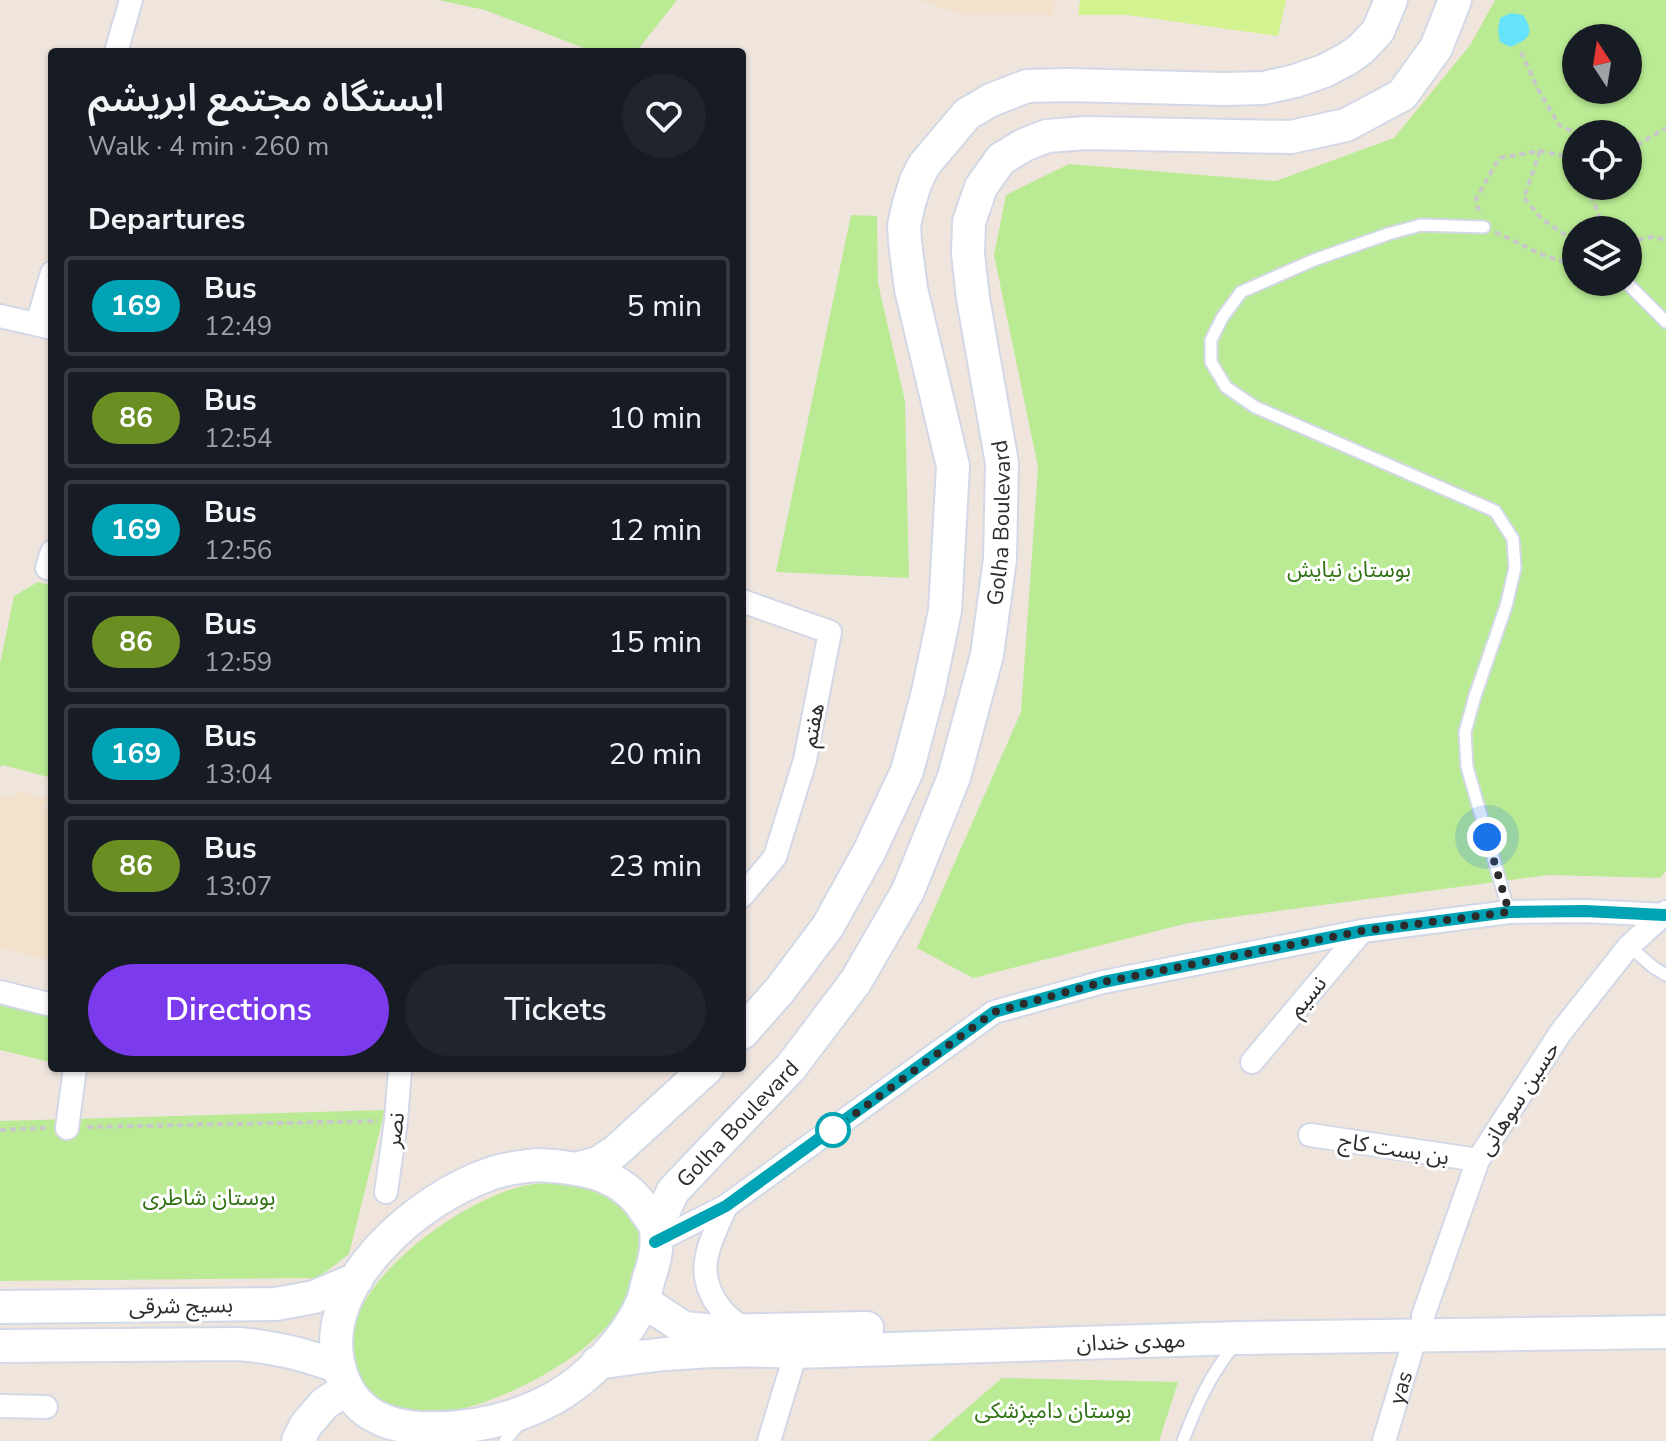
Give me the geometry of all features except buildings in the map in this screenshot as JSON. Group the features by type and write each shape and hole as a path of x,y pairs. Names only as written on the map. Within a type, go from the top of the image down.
{"main road":[{"name":"Golha Boulevard","path":"746,1028 780,990 828,926 869,852 907,771 940,638 945,611 953,466 911,289 904,226 916,181 924,165 967,114 991,100 1027,86 1264,88 1324,71 1361,49 1378,31 1391,0"},
{"name":"Golha Boulevard","path":"343,1378 362,1407 379,1418 403,1427 445,1435 529,1411 578,1381 617,1342 643,1301 655,1256 656,1235 673,1191 791,1067 856,981 908,891 954,777 987,655 1000,559 1002,463 968,254 969,222 981,187 1001,159 1047,136 1086,133 1291,137 1346,125 1402,95 1436,48 1455,0"},
{"path":"580,1168 598,1163 615,1152 703,1072"},
{"path":"298,1441 306,1425 343,1378 335,1347 337,1326 357,1279 401,1227 430,1204 466,1184 514,1167 580,1168 625,1187 641,1205 656,1235"},
{"name":"بسیج شرقی","path":"0,1307 276,1304 314,1297 357,1279"},
{"name":"مهدی خندان","path":"643,1301 684,1328 745,1330 799,1341 1240,1338 1666,1312"},
{"path":"237,1304 246,1323 238,1344"},
{"name":"مهدی خندان","path":"597,1363 748,1349 799,1341 1074,1325 1420,1325 1666,1332"},
{"name":"بسیج شرقی","path":"0,1346 238,1344 271,1347 301,1354 343,1378"}],"street":[{"path":"117,48 131,0"},
{"path":"0,316 44,326 48,300"},
{"name":"هفتم","path":"746,602 830,632 805,760 775,857 746,891"},
{"path":"656,1235 726,1206 994,1012 1103,982 1362,931 1509,912 1665,914"},
{"name":"حسین سوهانی","path":"1420,1325 1478,1160 1561,1032 1629,946 1665,914"},
{"name":"نسیم","path":"1252,1062 1362,931"},
{"path":"0,992 48,1004"},
{"path":"67,1128 74,1072"},
{"name":"نصر","path":"386,1192 400,1072"},
{"name":"بن بست کاج","path":"1310,1135 1478,1160"},
{"path":"726,1206 706,1254 704,1269 709,1288 720,1308 745,1330"},
{"name":"yas","path":"1384,1441 1420,1325"},
{"path":"769,1441 799,1341"},
{"path":"0,1406 46,1407"}],"lane":[{"path":"1484,227 1421,225 1314,260 1241,292 1211,340 1211,362 1226,387 1255,407 1495,511 1513,539 1515,568 1506,606 1465,732 1467,767 1509,912"},
{"path":"1640,296 1666,322"},
{"path":"1629,946 1666,975"},
{"path":"1183,1441 1216,1367 1240,1338"},
{"path":"505,1441 529,1411"}],"path":[{"path":"1521,52 1538,89 1562,126"},
{"path":"1642,142 1666,128"},
{"path":"1562,155 1540,151 1499,158 1476,199 1484,227 1562,261"},
{"path":"1540,151 1524,198 1542,219 1562,233"},
{"path":"1642,239 1666,240"},
{"path":"0,1130 396,1121"}],"shaded area":[{"path":"919,0 1055,0 1053,15 963,15"},
{"path":"19,791 48,799 43,808 48,810 48,960 0,948 0,795 15,798"}],"green space":[{"path":"438,0 677,0 639,48 584,48 485,10"},
{"path":"1080,0 1286,0 1278,36 1128,15 1078,15"},
{"name":"بوستان نیایش","path":"1495,0 1666,0 1666,871 1660,878 1549,875 1188,923 973,978 917,948 1021,712 1038,467 994,255 1006,195 1069,164 1276,181 1394,138 1471,44"},
{"path":"851,215 877,216 878,283 905,401 909,578 776,572"},
{"path":"38,582 48,585 48,777 3,765 0,767 0,664 14,596"},
{"path":"0,1000 48,1014 48,1062 0,1050"},
{"name":"بوستان شاطری","path":"385,1110 349,1254 318,1278 0,1281 0,1121"},
{"path":"572,1181 607,1191 630,1213 643,1237 636,1277 611,1322 582,1349 547,1373 472,1406 425,1415 398,1410 376,1397 358,1373 353,1340 355,1324 364,1303 397,1261 443,1224 490,1197 520,1187"},
{"name":"بوستان دامپزشکی","path":"1002,1378 1178,1382 1159,1441 929,1441"}],"water":[{"path":"1511,13 1523,15 1529,32 1525,39 1510,47 1500,42 1498,30 1500,18"}],"bus line":[{"name":"169","path":"655,1242 726,1206 994,1012 1103,982 1362,931 1509,912 1585,911 1664,915"}],"route":[{"path":"833,1130 994,1012 1103,982 1362,931 1509,912 1487,837"}]}
